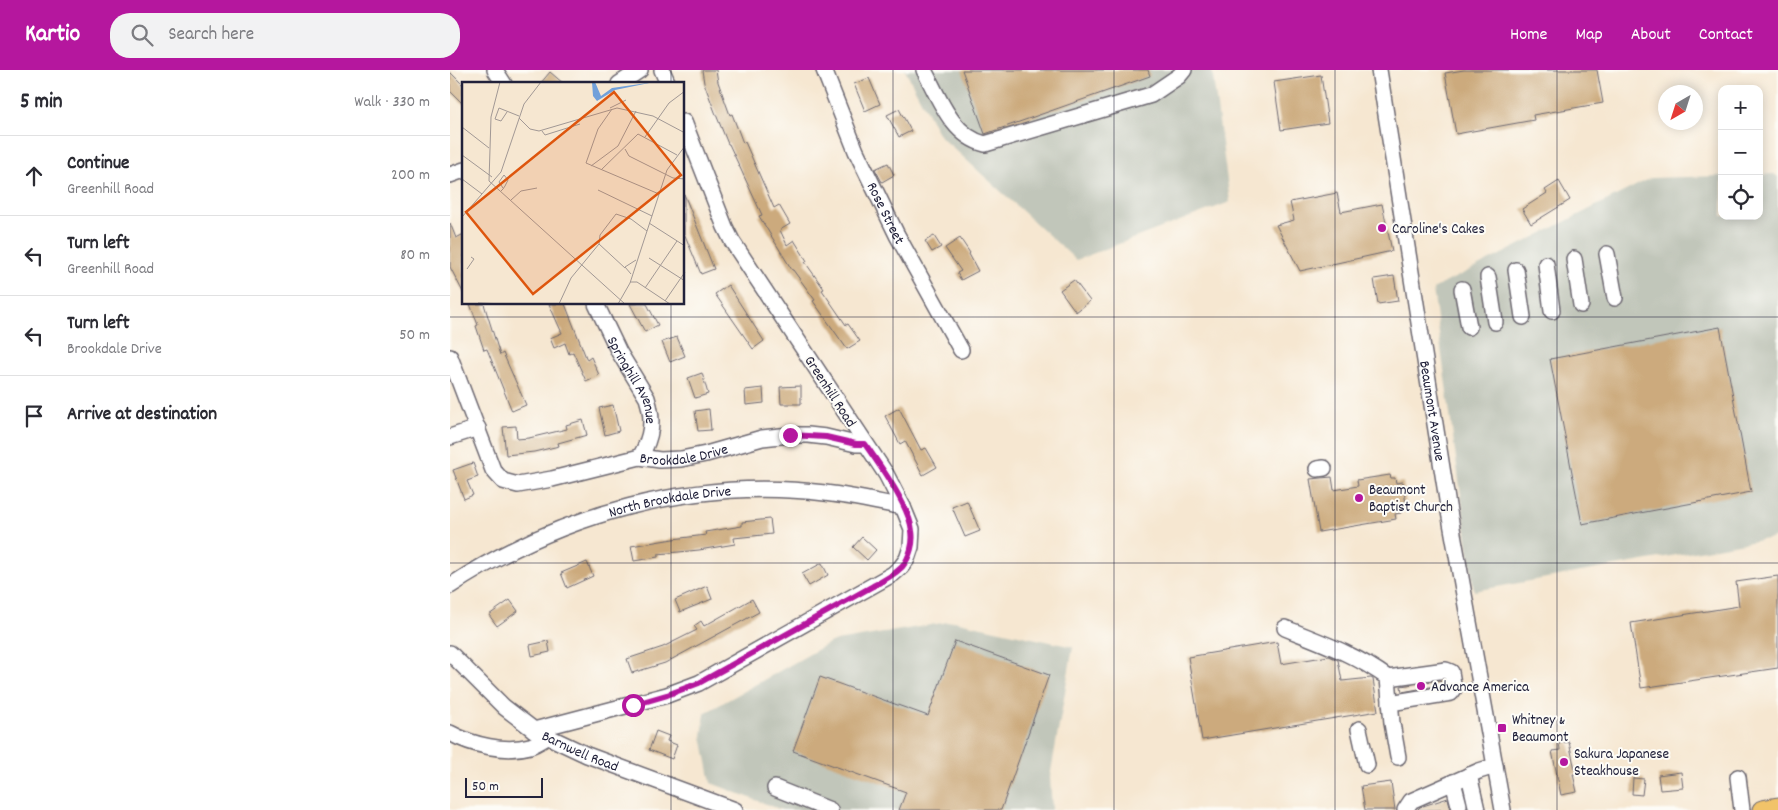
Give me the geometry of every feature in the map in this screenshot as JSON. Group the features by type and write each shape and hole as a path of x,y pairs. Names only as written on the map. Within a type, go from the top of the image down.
{"main road":[{"path":"1762,810 1778,807"}],"street":[{"path":"495,70 503,82"},
{"path":"622,82 640,70"},
{"path":"662,70 667,82"},
{"name":"Rose Street","path":"824,70 856,151 884,210 961,350"},
{"path":"924,70 947,113 958,129 974,141 985,144 1151,95 1179,76 1184,70"},
{"name":"Beaumont Avenue","path":"1379,70 1448,506 1502,804"},
{"name":"Greenhill Road","path":"450,733 470,742 514,749 532,746 540,733 658,698 699,683 893,574 901,567 912,547 912,529 904,508 886,474 732,241 685,125"},
{"path":"450,175 462,171"},
{"path":"1607,254 1615,298"},
{"path":"1574,259 1581,305"},
{"path":"1546,264 1552,311"},
{"path":"1516,270 1523,317"},
{"path":"1488,277 1496,322"},
{"path":"1462,289 1469,327"},
{"name":"Springhill Avenue","path":"596,305 619,352 648,398 651,410 651,434 647,446 640,457"},
{"path":"450,357 478,428 450,437"},
{"name":"Brookdale Drive","path":"478,428 493,470 503,481 510,484 524,484 552,479 640,457 660,460 706,454 762,438 790,435 826,437 856,444 865,444"},
{"name":"North Brookdale Drive","path":"450,586 509,551 546,534 584,519 662,499 702,493 783,490 856,498 904,508"},
{"path":"1285,628 1373,667 1388,678 1446,670 1451,672 1454,679 1454,690 1451,693 1390,703"},
{"name":"Barnwell Road","path":"450,653 504,707 540,733 628,771 735,810"},
{"path":"1454,679 1479,675"},
{"path":"1388,678 1398,758"},
{"path":"1359,729 1367,765"},
{"path":"1416,805 1453,782 1495,766"},
{"path":"1469,775 1476,807 1502,804"},
{"path":"1738,777 1742,810"},
{"path":"1453,782 1459,805"},
{"path":"775,788 808,806 830,810"}],"shaded area":[{"path":"905,70 1212,70 1230,202 1076,260 939,135"},
{"path":"1774,174 1778,177 1778,537 1474,591 1433,289 1651,178 1718,176 1718,220 1763,220 1763,175"},
{"path":"954,621 1073,647 1050,777 1052,810 782,810 711,783 702,736 705,713 831,642"}],"building":[{"path":"702,70 716,70 718,82 730,115 732,114 743,143 745,142 774,208 779,205 790,224 780,230 787,245 794,240 807,261 805,262 824,289 822,290 846,325 848,324 860,341 847,349 813,301 815,300 792,270 759,216 762,215 715,112 704,83"},
{"path":"962,70 1148,70 1150,76 985,134"},
{"path":"1464,70 1597,70 1603,103 1533,115 1534,120 1456,134 1445,73"},
{"path":"450,72 462,84 462,103 450,91"},
{"path":"550,72 562,82 542,82"},
{"path":"1321,75 1328,123 1281,130 1274,82"},
{"path":"869,78 880,104 865,111 854,84"},
{"path":"899,109 911,131 899,137 887,115"},
{"path":"888,163 894,175 882,182 875,169"},
{"path":"1559,181 1570,200 1531,224 1522,209 1547,193 1545,190"},
{"path":"1337,193 1341,212 1382,204 1392,251 1300,271 1276,225 1294,220 1290,202"},
{"path":"685,196 714,269 701,274 685,235"},
{"path":"450,223 456,238 462,235 462,290 450,267"},
{"path":"934,236 941,247 932,252 925,241"},
{"path":"960,238 970,253 978,271 961,280 957,273 961,271 945,248"},
{"path":"1394,276 1398,301 1378,304 1374,279"},
{"path":"1074,280 1090,301 1076,312 1060,290"},
{"path":"728,285 764,341 753,349 715,294"},
{"path":"470,305 484,305 500,355 503,353 526,405 512,411 487,349 484,350 476,326 478,325"},
{"path":"549,305 565,305 587,360 591,357 599,375 586,381 573,352 569,354 565,343 554,348 550,338 562,333"},
{"path":"631,305 648,305 658,325 645,332"},
{"path":"1720,327 1751,492 1582,524 1550,359"},
{"path":"677,337 685,356 670,362 662,342"},
{"path":"702,373 708,394 695,398 688,378"},
{"path":"801,386 801,404 781,404 780,387"},
{"path":"763,388 764,403 746,405 745,390"},
{"path":"613,405 619,431 605,435 599,408"},
{"path":"899,408 921,450 926,448 937,467 923,475 905,441 900,444 885,416"},
{"path":"709,409 711,430 698,431 695,411"},
{"path":"583,420 587,435 558,443 559,446 534,452 506,455 503,427 516,426 517,439 529,438 567,429 566,425"},
{"path":"473,463 478,477 467,481 473,495 464,499 453,470"},
{"name":"Beaumont Baptist Church","path":"1390,475 1391,478 1395,478 1396,483 1403,482 1406,505 1400,506 1401,513 1395,514 1396,519 1319,532 1310,479 1332,477 1334,490 1358,486 1357,480"},
{"path":"967,501 980,531 965,537 952,507"},
{"path":"770,519 772,534 734,538 735,544 658,554 658,557 634,561 631,546 706,535 705,532 742,526 742,522"},
{"path":"862,537 876,550 867,560 853,547"},
{"path":"587,562 593,576 567,588 561,573"},
{"path":"822,563 828,575 809,586 802,574"},
{"path":"1778,576 1778,668 1641,688 1631,623 1739,606 1736,582"},
{"path":"707,586 712,599 680,612 675,600"},
{"path":"752,599 759,612 665,663 632,673 627,659 663,647 697,630 694,626 701,621 704,626"},
{"path":"510,600 518,611 497,626 489,615"},
{"path":"548,641 550,652 532,656 530,645"},
{"path":"955,641 1049,675 1001,810 899,810 906,792 793,751 820,677 928,716"},
{"path":"1277,642 1281,664 1329,656 1338,660 1342,681 1373,679 1378,711 1202,740 1188,657"},
{"path":"1440,680 1441,685 1402,692 1401,686"},
{"path":"656,731 669,736 667,741 677,745 672,759 649,750"},
{"name":"Sakura Japanese Steakhouse","path":"1569,742 1576,774 1573,774 1577,792 1561,795 1552,751 1560,750 1559,743"},
{"path":"1681,772 1683,788 1660,790 1658,775"},
{"path":"1633,778 1644,779 1642,795 1632,794"},
{"path":"1391,782 1395,810 1365,810 1361,786"},
{"path":"1448,798 1451,810 1417,810 1420,807"}],"place":[{"name":"Caroline's Cakes","path":"1382,228"},
{"name":"Beaumont Baptist Church","path":"1359,498"},
{"name":"Advance America","path":"1421,686"},
{"name":"Whitney & Beaumont","path":"1502,728"},
{"name":"Sakura Japanese Steakhouse","path":"1564,762"}],"route":[{"path":"633,705 683,690 699,683 893,574 907,558 912,547 913,536 910,522 886,474 865,444 856,444 826,437 790,435"}]}
